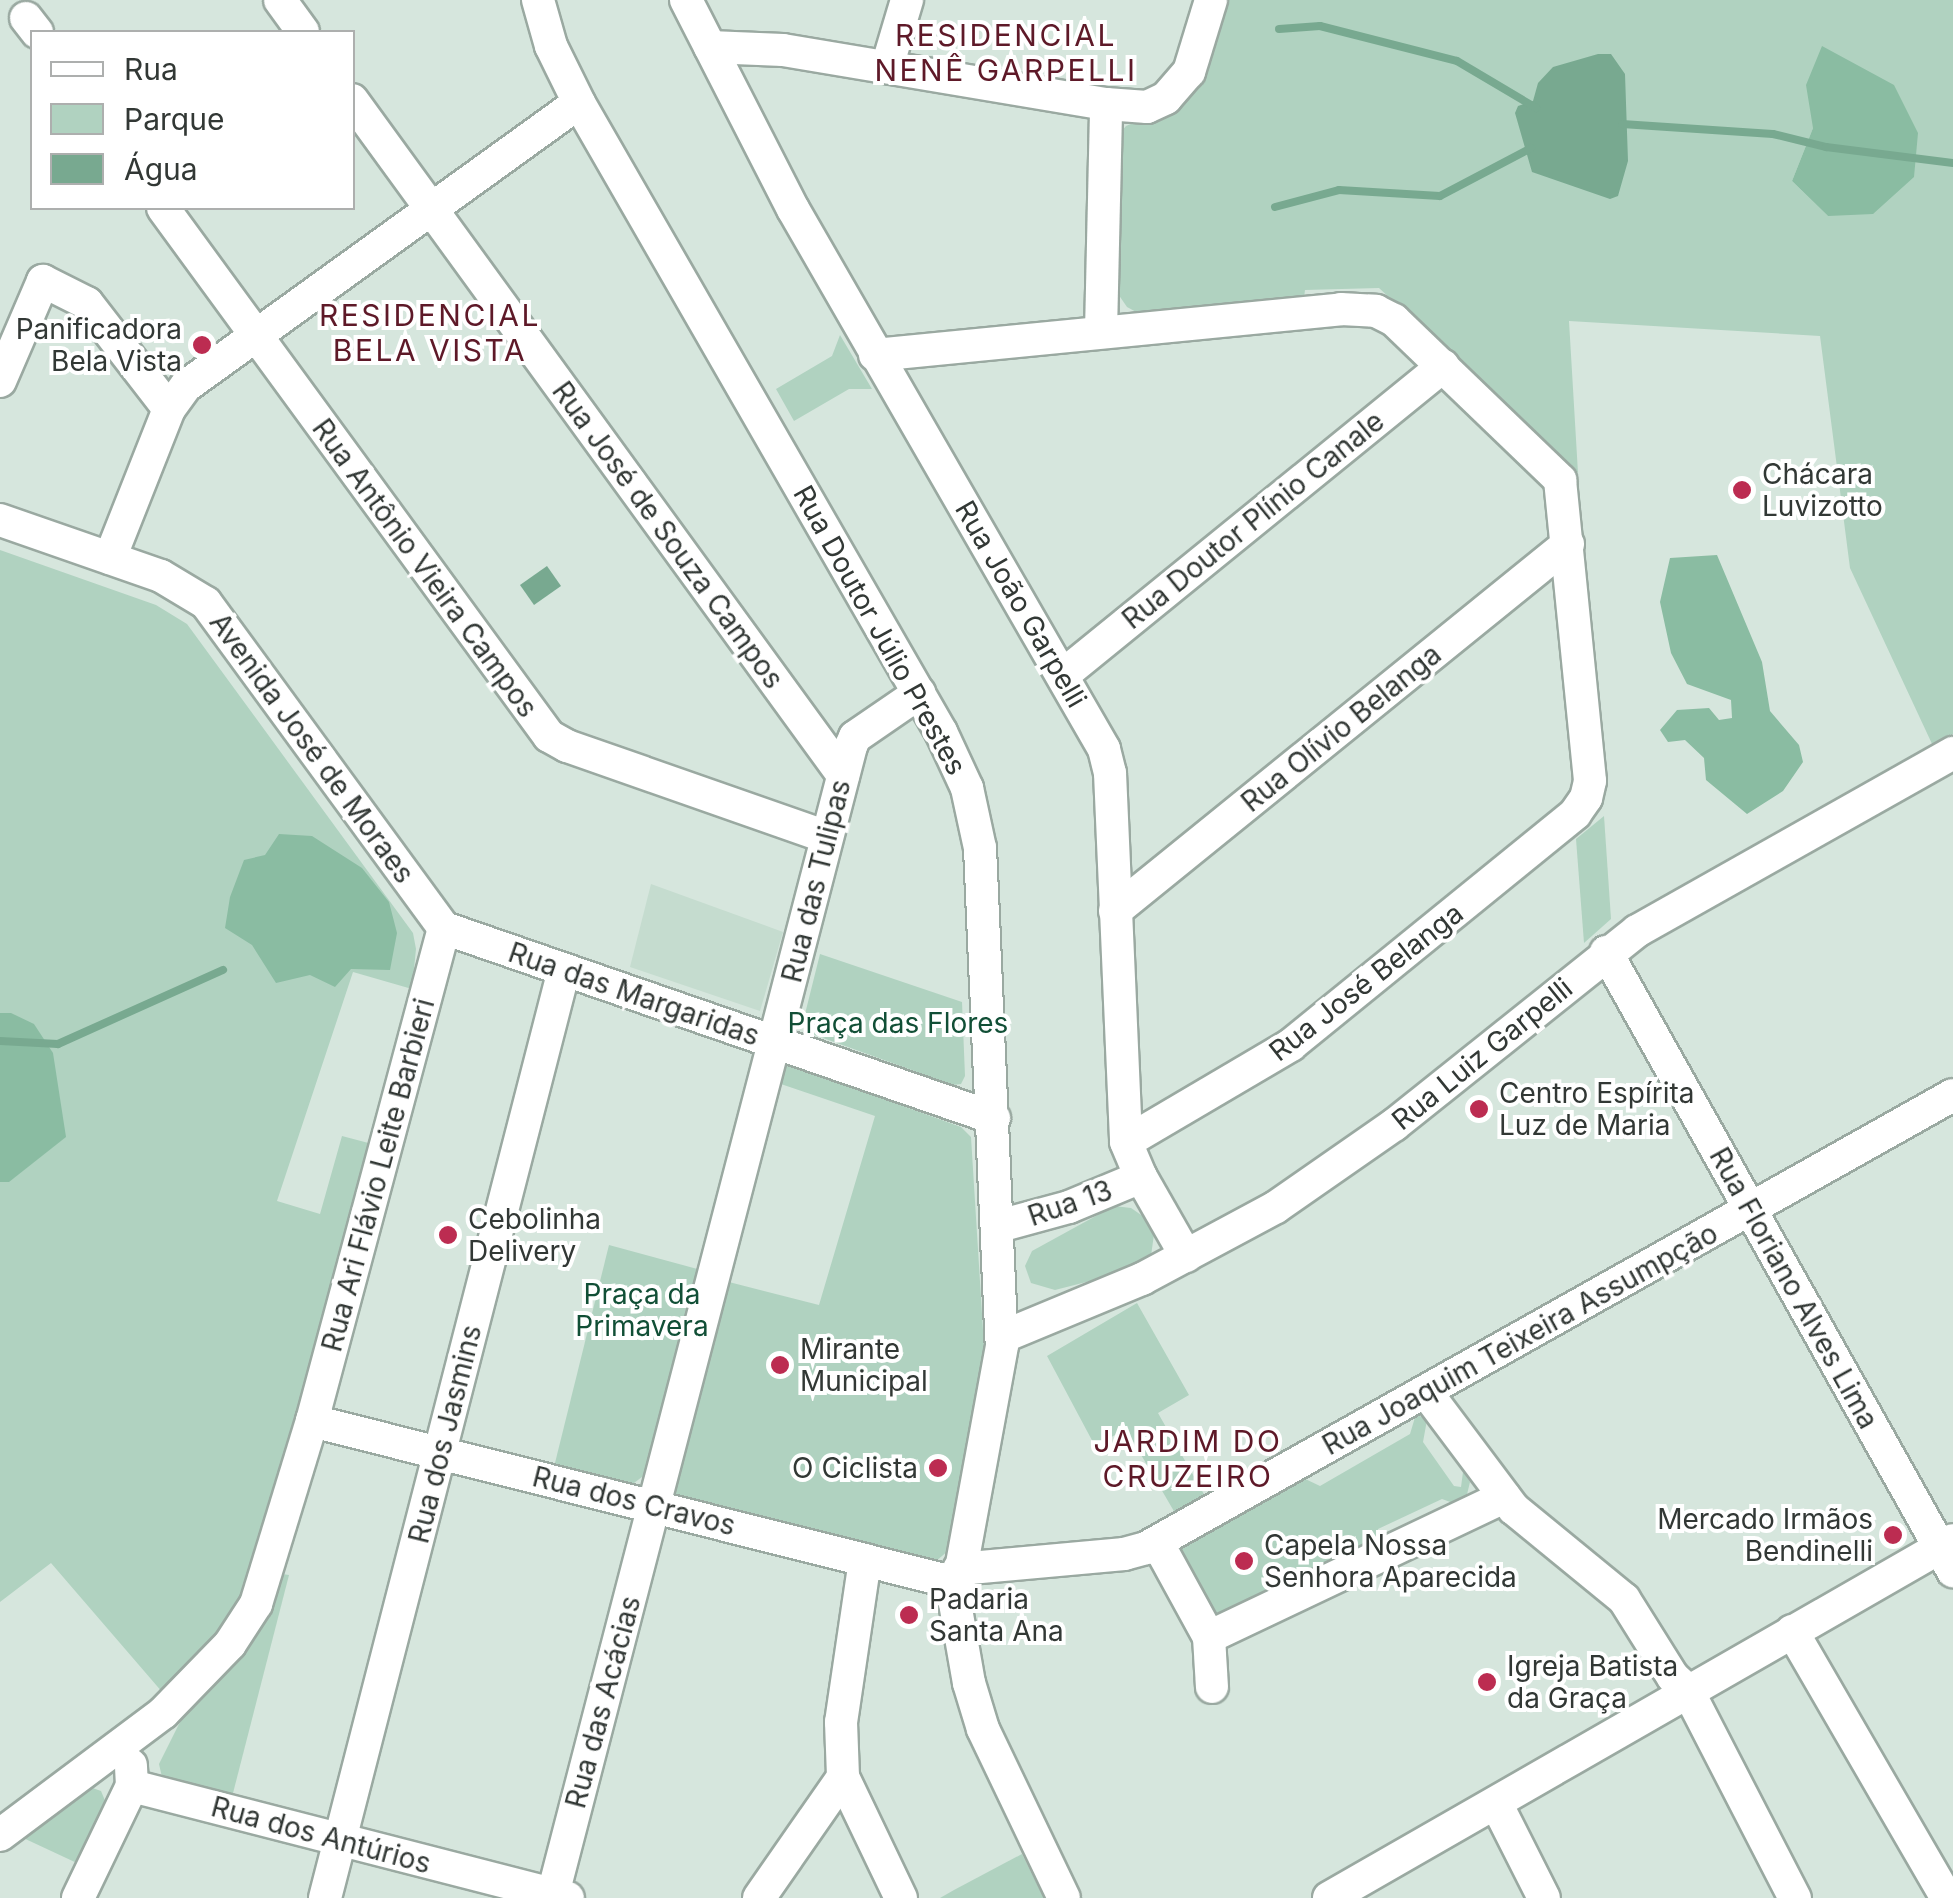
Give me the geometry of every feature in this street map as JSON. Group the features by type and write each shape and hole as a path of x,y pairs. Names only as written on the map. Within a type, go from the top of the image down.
{"street":[{"path":"280,0 302,30"},
{"name":"Rua Doutor Júlio Prestes","path":"538,0 551,46 578,103 957,762 980,848 1002,1337 1001,1364 957,1576 958,1620 975,1706 1064,1898"},
{"name":"Rua João Garpelli","path":"686,0 792,209 1094,728 1110,773 1126,1142 1141,1177 1186,1256"},
{"path":"887,68 907,0"},
{"path":"710,47 783,50 1106,104 1147,107 1180,86 1211,0"},
{"path":"110,558 173,403 256,334 578,103"},
{"name":"Rua José de Souza Campos","path":"355,104 842,776"},
{"path":"1101,332 1106,104"},
{"name":"Rua Antônio Vieira Campos","path":"165,210 549,736 567,746 827,837"},
{"path":"0,381 44,281 87,303 173,403"},
{"path":"875,355 1356,308 1394,320 1554,470 1563,490 1568,544"},
{"name":"Rua Doutor Plínio Canale","path":"1063,675 1443,366"},
{"name":"Avenida José de Moraes","path":"0,520 178,583 206,603 444,928"},
{"name":"Rua José Belanga","path":"1126,1142 1291,1045 1575,814 1586,798 1590,781 1568,544"},
{"name":"Rua Olívio Belanga","path":"1115,911 1568,544"},
{"path":"816,740 844,742 920,694"},
{"name":"Rua das Tulipas","path":"654,1506 855,736"},
{"name":"Rua Luiz Garpelli","path":"1002,1337 1122,1288 1276,1207 1358,1153 1606,952 1949,764"},
{"name":"Rua das Margaridas","path":"444,928 994,1118"},
{"name":"Rua Ari Flávio Leite Barbieri","path":"0,1836 163,1712 211,1665 256,1604 312,1420 444,928"},
{"name":"Rua Floriano Alves Lima","path":"1606,952 1949,1553"},
{"name":"Rua dos Jasmins","path":"325,1898 564,970"},
{"name":"Rua Joaquim Teixeira Assumpção","path":"957,1576 1124,1554 1157,1542 1953,1095"},
{"name":"Rua 13","path":"1000,1226 1069,1207 1141,1177"},
{"path":"1426,1392 1504,1497 1618,1592 1673,1676 1688,1691 1795,1898"},
{"name":"Rua dos Cravos","path":"312,1420 865,1560 957,1576"},
{"path":"1209,1637 1504,1497"},
{"name":"Rua das Acácias","path":"557,1897 654,1506"},
{"path":"1157,1542 1209,1637 1212,1687"},
{"path":"1328,1898 1792,1631 1949,1553"},
{"path":"865,1560 841,1722 843,1777 901,1898"},
{"path":"1792,1631 1947,1898"},
{"path":"78,1898 132,1786 130,1737"},
{"path":"759,1898 843,1777"},
{"name":"Rua dos Antúrios","path":"132,1786 557,1897"},
{"path":"1496,1802 1544,1898"}],"shaded area":[{"path":"1822,46 1894,85 1918,133 1914,177 1873,214 1828,216 1792,181 1813,128 1806,85"},
{"path":"1717,555 1762,662 1770,711 1799,745 1803,762 1783,791 1747,814 1706,780 1704,758 1685,740 1668,742 1660,730 1677,710 1709,708 1719,720 1732,718 1731,700 1687,684 1671,653 1660,602 1670,558"},
{"path":"279,834 312,836 362,868 389,902 397,933 390,970 351,969 335,987 310,975 276,983 252,945 225,928 230,897 244,860 265,855"},
{"path":"651,884 783,932 760,1011 630,967"},
{"path":"0,1013 11,1013 34,1024 53,1053 66,1137 9,1182 0,1182"}],"green space":[{"path":"1225,0 1953,0 1953,734 1933,746 1850,568 1820,336 1569,321 1578,473 1379,288 1305,290 1304,298 1140,314 1127,307 1116,291 1120,133 1126,126 1170,107","holes":["1813,128 1828,216 1792,181"]},
{"path":"840,335 872,389 849,389 794,421 776,389 832,356"},
{"path":"0,550 156,605 187,624 413,933 416,949 412,989 353,972 277,1201 320,1214 342,1136 376,1145 310,1390 236,1618 163,1693 51,1563 0,1602 0,1182 9,1182 11,1013 0,1013"},
{"path":"1604,816 1611,919 1584,943 1576,839"},
{"name":"Praça das Flores","path":"820,954 962,1002 965,1076 961,1084 953,1085 812,1034 805,1014"},
{"path":"793,1062 882,1093 881,1098 961,1127 971,1137 984,1346 989,1348 949,1550 935,1562 680,1499 676,1494 674,1484 725,1281 819,1305 875,1116 775,1082 780,1069"},
{"path":"1114,1206 1131,1208 1147,1219 1154,1234 1151,1256 1133,1270 1055,1290 1031,1283 1025,1266 1032,1251"},
{"name":"Praça da Primavera","path":"609,1245 701,1270 646,1474 630,1486 554,1467"},
{"path":"1137,1303 1189,1395 1158,1413 1205,1496 1175,1513 1126,1429 1095,1446 1047,1356"},
{"path":"1416,1414 1427,1420 1423,1442 1454,1486 1461,1487 1463,1472 1470,1482 1464,1507 1442,1499 1378,1529 1377,1535 1393,1540 1219,1621 1178,1547 1299,1476 1320,1486 1410,1434"},
{"path":"282,1574 289,1575 232,1797 162,1777 159,1764 184,1714"},
{"path":"87,1786 101,1791 106,1803 79,1864 19,1836"},
{"path":"1022,1854 1044,1898 940,1898 954,1890"}],"water":[{"path":"1611,54 1625,74 1628,161 1618,196 1610,199 1532,172 1515,113 1518,106 1533,101 1538,83 1553,67"},
{"path":"547,566 561,586 534,605 520,585"}],"waterway":[{"path":"1279,29 1320,26 1457,61 1536,108"},
{"path":"1622,124 1773,134 1826,147 1953,163"},
{"path":"1275,207 1339,190 1440,196 1531,148"},
{"path":"0,1041 58,1044 223,970"}],"place":[{"name":"Panificadora Bela Vista","path":"202,345"},
{"name":"Chácara Luvizotto","path":"1742,490"},
{"name":"Centro Espírita Luz de Maria","path":"1479,1109"},
{"name":"Cebolinha Delivery","path":"448,1235"},
{"name":"Mirante Municipal","path":"780,1365"},
{"name":"O Ciclista","path":"938,1468"},
{"name":"Mercado Irmãos Bendinelli","path":"1893,1535"},
{"name":"Capela Nossa Senhora Aparecida","path":"1244,1561"},
{"name":"Padaria Santa Ana","path":"909,1615"},
{"name":"Igreja Batista da Graça","path":"1487,1682"}],"district":[{"name":"RESIDENCIAL NENÊ GARPELLI","path":"1006,52"},
{"name":"RESIDENCIAL BELA VISTA","path":"430,332"},
{"name":"JARDIM DO CRUZEIRO","path":"1188,1458"}]}
